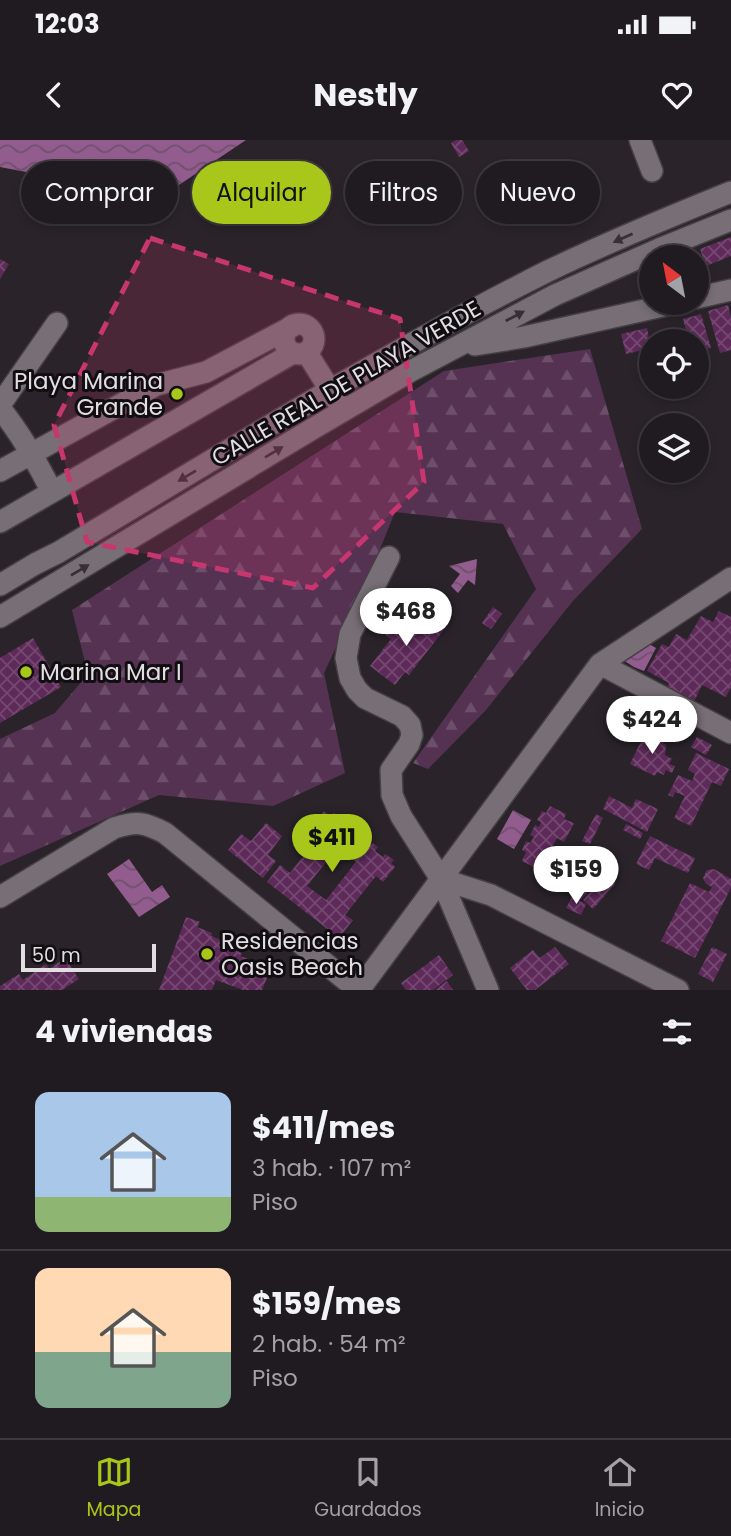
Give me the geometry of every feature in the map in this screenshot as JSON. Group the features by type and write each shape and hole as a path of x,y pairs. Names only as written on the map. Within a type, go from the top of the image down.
{"street":[{"path":"640,140 652,171"},
{"name":"CALLE REAL DE PLAYA VERDE","path":"0,584 59,552 331,390 439,330 548,272 731,191"},
{"name":"CALLE REAL DE PLAYA VERDE","path":"0,617 411,371 555,295 731,220"},
{"path":"709,295 731,290"},
{"path":"456,348 524,337 639,311"},
{"path":"52,492 32,453 0,406 57,323"},
{"path":"0,471 156,385 206,372 298,324 312,330 314,345 0,522"},
{"path":"300,353 331,390 343,412"},
{"path":"389,557 350,634 346,659 350,678 365,698 402,716 411,724 409,744 391,770 392,795 401,816 441,879 488,990"},
{"path":"34,564 47,589"},
{"path":"0,897 114,828 132,823 149,825 165,833 358,990 600,664 731,578"},
{"path":"600,664 731,733"},
{"path":"441,879 491,895 678,990"}],"highlighted area":[{"path":"150,238 400,319 424,482 313,588 87,542 54,425"}],"green space":[{"path":"590,349 642,529 572,602 486,710 428,769 413,763 536,589 503,524 395,512 324,673 345,773 273,806 159,795 0,866 0,739 55,713 88,674 72,610 444,371"}],"water":[{"path":"0,140 246,140 215,161 192,161 192,176 178,186 178,161 21,161 21,171 0,167"},
{"path":"477,559 475,585 468,580 458,593 451,586 460,574 449,566"},
{"path":"649,644 656,648 644,671 623,660"},
{"path":"513,810 531,820 514,849 497,839"},
{"path":"129,859 152,892 162,885 170,897 139,917 107,874"}],"building":[{"path":"462,140 469,151 459,157 451,143"},
{"path":"731,237 731,256 709,265 709,246"},
{"path":"0,259 9,264 0,279"},
{"path":"728,305 731,317 731,350 720,353 709,311"},
{"path":"701,315 705,329 686,329 683,319"},
{"path":"639,330 639,351 626,354 621,334"},
{"path":"493,607 502,614 491,629 482,623"},
{"path":"719,611 731,617 731,687 726,697 702,685 692,706 664,692 669,683 647,671 662,644 669,647 676,634 687,640 701,616 713,622"},
{"path":"430,615 446,627 409,675 405,672 395,685 370,666 391,639 385,635 395,622 401,626 406,619 419,629"},
{"name":"Marina Mar I","path":"33,638 61,687 0,723 0,658"},
{"path":"645,733 665,739 665,755 672,759 669,764 675,766 672,773 666,770 664,775 657,772 655,776 630,764"},
{"path":"697,737 712,745 706,755 691,747"},
{"path":"696,753 729,769 721,786 712,782 691,826 674,818 685,796 675,792 673,797 668,795 678,775 692,781 695,774 688,770"},
{"path":"609,796 632,808 636,799 658,809 647,832 603,809"},
{"path":"550,806 566,814 564,819 574,823 564,842 557,838 550,851 558,854 550,870 541,866 540,870 522,861 526,852 522,850 526,841 530,843 534,837 530,835 535,825 539,827 541,822 537,820 542,811 546,813"},
{"path":"324,811 331,816 334,813 343,820 340,824 347,828 349,825 358,832 355,835 368,845 371,842 378,847 375,851 394,860 391,863 395,867 383,882 376,876 345,915 353,920 339,938 267,882 280,865 290,873 320,835 311,828","holes":["338,847 356,862 326,900 307,886"]},
{"path":"596,814 603,818 590,844 582,841"},
{"path":"266,823 282,836 268,855 276,861 263,878 228,850 241,834 251,841"},
{"path":"626,824 643,833 640,839 623,830"},
{"path":"650,836 695,858 688,873 655,858 649,870 636,864"},
{"path":"585,847 615,862 582,899 563,890"},
{"path":"714,869 731,879 731,888 695,958 661,941 690,883 709,892 712,887 706,884 703,878 707,870"},
{"path":"605,875 615,884 593,909 583,900"},
{"path":"572,897 586,904 581,915 566,908"},
{"name":"Residencias Oasis Beach","path":"186,917 200,922 197,927 226,942 224,946 242,953 240,956 270,971 262,990 243,990 216,980 212,990 159,990"},
{"path":"555,947 569,964 535,990 527,990 510,968 533,950 540,958"},
{"path":"712,947 727,954 713,982 698,974"},
{"path":"439,955 453,975 433,990 406,990 401,983"},
{"path":"65,958 79,979 62,990 0,990 0,986 19,974 23,980 46,964 49,969"},
{"path":"447,981 453,990 435,990"}],"place":[{"name":"Playa Marina Grande","path":"177,394"},
{"name":"Marina Mar I","path":"26,672"},
{"name":"Residencias Oasis Beach","path":"207,954"}]}
